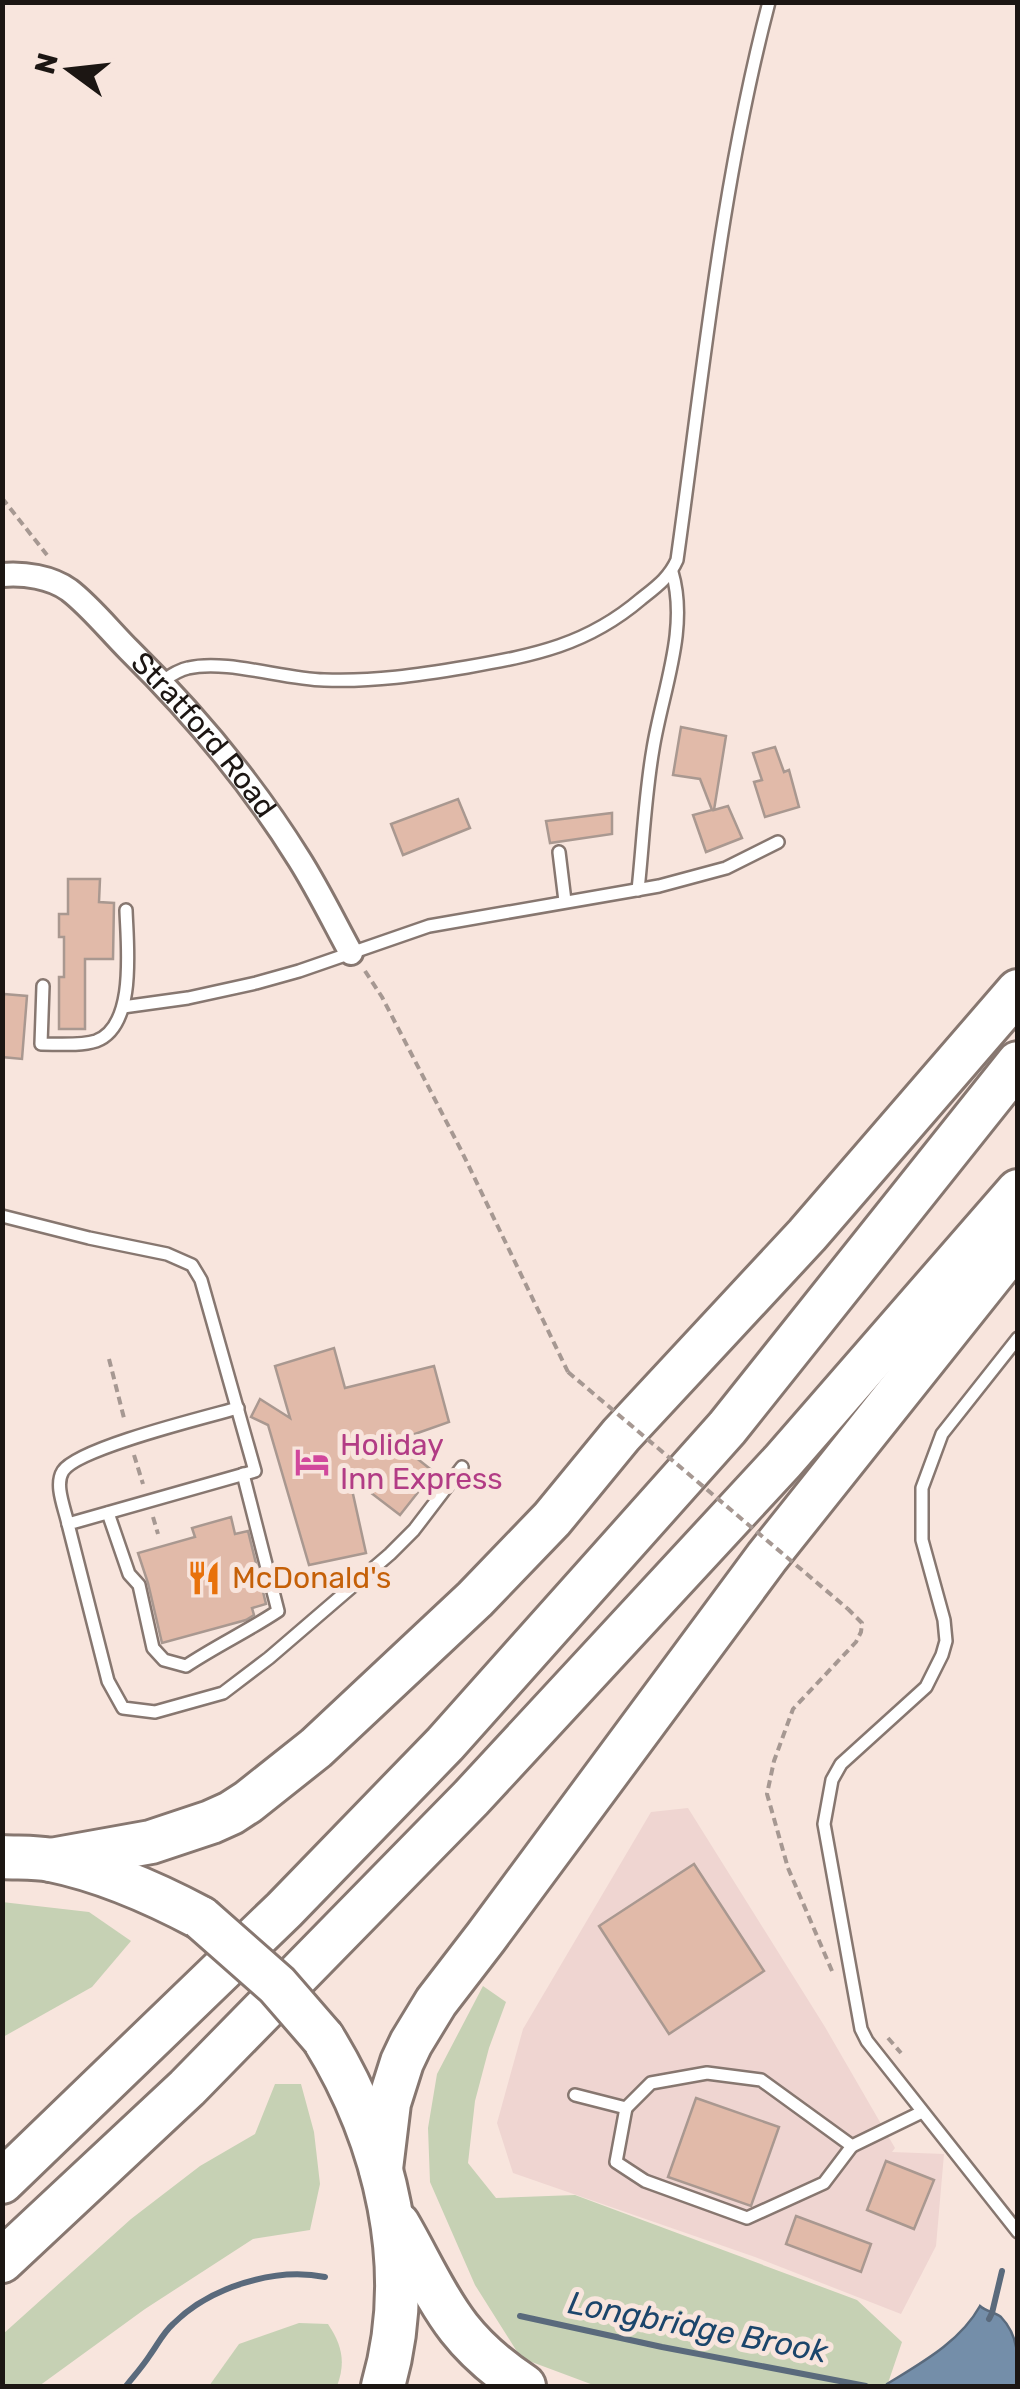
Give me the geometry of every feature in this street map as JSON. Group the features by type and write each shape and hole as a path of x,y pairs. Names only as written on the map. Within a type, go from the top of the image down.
{"highway":[{"path":"30,1859 151,1842 231,1814 316,1748 475,1598 552,1519 621,1435 806,1235 1018,991"},
{"path":"2,2182 284,1910 445,1744 726,1428 1018,1063"},
{"path":"2,2261 187,2088 472,1798 783,1461 1018,1191"},
{"path":"381,2169 389,2103 411,2043 436,2002 767,1557 1018,1242"},
{"path":"2,1830 30,1859 114,1879 201,1918 264,1972 323,2038 343,2070 367,2125 390,2211 396,2296 392,2346 382,2386"},
{"path":"390,2211 460,2329 498,2369 524,2386"}],"street":[{"name":"Stratford Road","path":"2,575 30,576 68,589 161,682 215,742 255,795 299,860 351,953"}],"lane":[{"path":"161,682 190,667 208,666 286,678 365,680 405,678 512,659 557,648 608,624 672,572 748,80 769,2"},
{"path":"638,890 653,747 677,620 678,591 672,572"},
{"path":"123,1006 221,992 300,971 429,926 660,886 726,868 778,842"},
{"path":"559,852 565,901"},
{"path":"43,986 42,1044 94,1042 110,1031 123,1006 126,910"},
{"path":"2,1216 168,1254 192,1265 201,1280 255,1471 68,1524"},
{"path":"1018,1338 942,1434 922,1488 922,1540 944,1620 946,1641 942,1654 926,1687 842,1764 832,1780 824,1824 861,2029 1018,2232"},
{"path":"238,1408 129,1438 73,1462 64,1470 59,1483 108,1681 123,1708 155,1712 223,1693 390,1554 414,1530 462,1466"},
{"path":"108,1513 129,1574 139,1585 154,1648 164,1660 186,1666 278,1610 243,1474"},
{"path":"852,2146 762,2080 707,2072 651,2082 626,2108 616,2162 646,2182 746,2218 824,2183 852,2146 922,2112"},
{"path":"576,2095 626,2108"}],"path":[{"path":"2,498 68,589"},
{"path":"351,953 382,996 462,1150 568,1372 862,1623 856,1642 793,1709 767,1794 788,1868 836,1980"}],"shaded area":[{"path":"688,1808 825,2027 895,2148 892,2152 944,2154 936,2246 901,2314 755,2257 513,2173 497,2123 523,2029 651,1812"}],"green space":[{"path":"2,1902 89,1912 131,1941 92,1987 3,2037"},
{"path":"483,1986 506,2002 475,2101 468,2163 496,2198 575,2195 857,2300 902,2342 887,2386 596,2386 521,2358 475,2285 430,2182 428,2128 437,2074"},
{"path":"275,2084 301,2084 314,2132 320,2184 310,2230 253,2239 145,2309 39,2386 3,2386 3,2334 131,2219 200,2166 255,2134"},
{"path":"299,2323 328,2324 333,2332 342,2361 337,2386 209,2386 239,2344"}],"water":[{"path":"980,2306 1001,2317 1012,2333 1017,2386 887,2386 951,2341"}],"building":[{"path":"681,727 726,736 714,810 728,806 742,838 706,852 693,815 712,810 700,779 673,775"},
{"path":"775,747 784,772 789,770 799,807 765,817 754,782 762,780 753,753"},
{"path":"458,799 470,828 403,855 391,824"},
{"path":"612,813 612,834 550,843 546,821"},
{"path":"68,879 100,879 99,902 114,903 113,959 85,959 85,1029 59,1029 64,937 59,937 59,914 68,914"},
{"path":"4,994 27,996 22,1059 2,1057"},
{"name":"Holiday Inn Express","path":"334,1348 345,1388 434,1366 449,1422 395,1441 434,1472 400,1515 349,1476 366,1553 309,1565 268,1425 251,1417 260,1399 290,1418 275,1366"},
{"name":"McDonald's","path":"231,1517 235,1534 248,1531 266,1604 252,1608 254,1615 246,1620 162,1643 138,1553 195,1537 192,1528"},
{"path":"694,1864 764,1971 669,2034 599,1926"},
{"path":"696,2098 779,2127 751,2206 668,2177"},
{"path":"886,2161 934,2180 914,2229 867,2210"},
{"path":"796,2216 871,2244 861,2272 786,2244"}],"waterway":[{"name":"Longbridge Brook","path":"989,2319 1002,2271"},
{"name":"Longbridge Brook","path":"126,2386 169,2327 205,2300 265,2278 325,2277"},
{"name":"Longbridge Brook","path":"520,2316 866,2386"}],"place":[{"name":"Holiday Inn Express","path":"312,1462"},
{"name":"McDonald's","path":"204,1578"}]}
